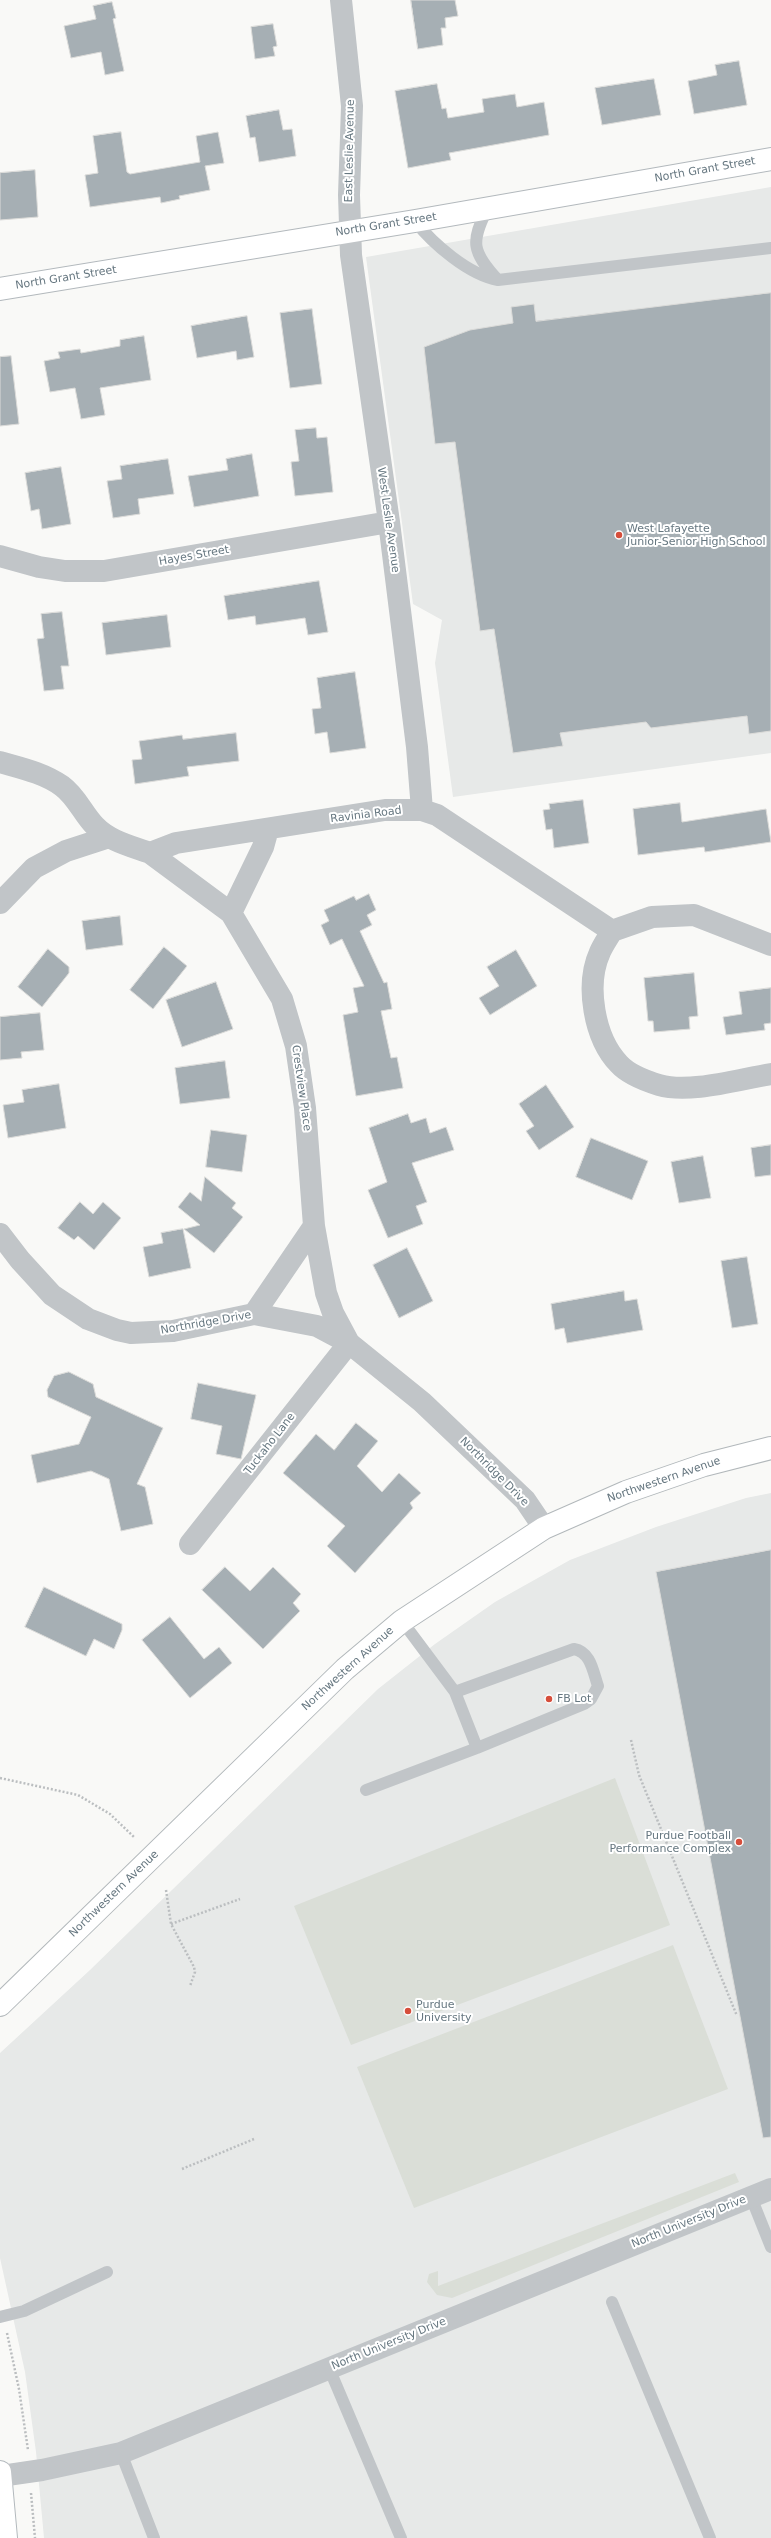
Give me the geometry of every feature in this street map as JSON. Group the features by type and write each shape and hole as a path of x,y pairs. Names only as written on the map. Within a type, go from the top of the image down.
{"main road":[{"name":"North Grant Street","path":"0,289 415,221 771,159"},
{"name":"Northwestern Avenue","path":"0,2005 345,1669 402,1621 544,1528 626,1492 704,1465 771,1448"},
{"path":"0,2472 6,2538"}],"street":[{"name":"East Leslie Avenue","path":"341,0 352,106 349,195 350,231"},
{"name":"West Leslie Avenue","path":"350,231 351,255 389,522 417,747 422,810"},
{"name":"Hayes Street","path":"0,556 39,567 65,571 104,571 389,522"},
{"path":"0,762 42,775 63,787 79,804 95,826 109,837 150,853"},
{"name":"Ravinia Road","path":"150,853 176,843 385,810 422,810 437,815 612,931"},
{"path":"232,913 263,847 268,829"},
{"path":"0,903 34,868 66,852 109,837"},
{"name":"Crestview Place","path":"150,853 232,913 282,999 296,1046 305,1108 314,1226"},
{"path":"771,945 694,915 652,917 612,931 599,953 593,987 594,1010 601,1038 619,1064 633,1074 660,1085 692,1087 771,1074"},
{"path":"254,1314 314,1226"},
{"name":"Northridge Drive","path":"314,1226 326,1293 333,1313 349,1343"},
{"name":"Northridge Drive","path":"0,1234 20,1260 52,1295 88,1319 117,1330 131,1334 173,1331 254,1314 317,1326 349,1343 422,1402 525,1500 544,1528"},
{"name":"Tuckaho Lane","path":"190,1544 349,1343"},
{"name":"North University Drive","path":"0,2476 29,2473 121,2453 771,2189"}],"lane":[{"path":"488,208 476,232 475,243 483,264 498,280"},
{"path":"415,221 430,240 478,274 498,280 771,248"},
{"path":"402,1621 455,1692 477,1748"},
{"path":"366,1790 477,1748 591,1699 598,1686 588,1657 581,1650 565,1651 455,1692"},
{"path":"751,2197 771,2247"},
{"path":"2,2316 24,2311 107,2272"},
{"path":"612,2302 710,2538"},
{"path":"329,2368 401,2538"},
{"path":"121,2453 154,2538"}],"path":[{"path":"631,1740 640,1775 737,2016"},
{"path":"0,1778 78,1795 110,1814 134,1837"},
{"path":"166,1890 171,1924 194,1967 195,1972 190,1986"},
{"path":"171,1924 240,1899"},
{"path":"182,2168 254,2139"},
{"path":"2,2316 19,2389 35,2538"}],"shaded area":[{"name":"West Lafayette Junior-Senior High School","path":"771,187 771,753 453,797 435,663 442,620 413,604 366,257"},
{"name":"Purdue University","path":"771,1493 771,2538 44,2538 36,2452 25,2372 0,2258 0,2053 90,1970 378,1689 435,1644 495,1602 570,1560 656,1527 746,1498"},
{"path":"615,1778 670,1925 351,2045 294,1906"},
{"path":"673,1945 728,2089 414,2208 357,2067"},
{"path":"735,2173 739,2182 452,2298 437,2295 427,2282 429,2274 438,2271 438,2286"}],"building":[{"path":"411,0 455,0 458,16 445,18 446,28 441,28 443,45 418,49"},
{"path":"112,2 116,18 113,19 124,71 105,75 101,52 71,58 64,26 96,19 93,6"},
{"path":"273,24 277,46 273,47 275,56 255,59 251,27"},
{"path":"739,61 747,105 694,114 688,81 717,75 715,65"},
{"path":"654,79 661,115 602,125 595,88"},
{"path":"437,84 442,109 446,108 448,118 484,112 482,99 515,94 517,107 544,102 549,135 449,153 451,160 408,168 395,91"},
{"path":"279,110 283,130 292,129 296,156 259,162 255,137 250,138 246,116"},
{"path":"121,132 127,172 130,174 200,162 196,136 218,132 224,163 205,166 210,190 179,196 180,199 161,203 160,197 90,207 85,175 98,173 93,136"},
{"path":"35,170 38,217 0,220 0,173"},
{"name":"West Lafayette Junior-Senior High School","path":"771,293 771,731 749,734 747,716 651,728 646,722 560,733 563,746 513,753 494,629 480,631 455,442 435,444 424,347 470,330 513,323 511,307 534,304 536,321"},
{"path":"312,309 322,384 290,388 280,313"},
{"path":"247,316 254,357 237,360 236,351 197,358 191,326"},
{"path":"144,336 151,380 100,388 105,415 81,419 75,388 50,392 44,361 60,358 58,352 80,349 81,353 120,346 120,340"},
{"path":"11,356 19,424 0,426 0,357"},
{"path":"316,428 317,438 327,437 333,492 295,496 291,462 299,461 295,430"},
{"path":"252,454 259,496 194,507 188,476 228,470 226,459"},
{"path":"168,459 174,494 138,499 140,514 113,518 107,481 122,479 120,466"},
{"path":"61,467 71,524 42,529 39,509 31,511 25,473"},
{"path":"319,581 328,632 308,635 305,618 256,625 255,616 228,620 224,596"},
{"path":"62,612 69,666 61,666 64,689 44,691 37,639 44,638 41,614"},
{"path":"167,615 171,647 106,655 102,623"},
{"path":"355,672 366,748 330,753 327,732 315,734 312,709 321,708 317,678"},
{"path":"236,733 239,761 187,767 189,776 135,784 132,760 142,759 139,741 182,735 183,739"},
{"path":"583,800 589,843 554,848 552,829 546,830 543,810 550,809 549,804"},
{"path":"680,803 682,822 766,809 771,842 705,852 704,847 638,855 633,809"},
{"path":"369,894 376,910 367,915 372,925 360,931 384,983 387,982 392,1009 381,1011 391,1058 397,1057 403,1088 356,1096 343,1015 358,1012 353,988 364,986 342,939 330,945 321,925 329,921 324,910 354,896 356,900"},
{"path":"120,916 123,945 86,950 82,921"},
{"path":"164,947 187,966 153,1009 130,990"},
{"path":"48,949 69,967 69,973 42,1007 18,987"},
{"path":"516,950 537,986 490,1015 479,998 499,986 487,967"},
{"path":"694,973 698,1016 689,1017 690,1029 654,1032 653,1021 648,1021 644,978"},
{"path":"216,982 233,1029 182,1047 166,1000"},
{"path":"771,988 771,1023 764,1024 765,1030 726,1035 723,1017 742,1014 739,992"},
{"path":"40,1013 44,1050 21,1052 22,1058 0,1060 0,1017"},
{"path":"225,1061 230,1098 180,1104 175,1068"},
{"path":"59,1084 66,1128 8,1138 3,1105 24,1102 22,1090"},
{"path":"546,1085 574,1127 539,1150 526,1131 534,1126 519,1104"},
{"path":"408,1114 411,1123 426,1118 430,1133 446,1127 454,1150 412,1163 427,1202 416,1206 423,1224 388,1238 368,1190 387,1182 369,1128"},
{"path":"211,1130 247,1135 242,1172 206,1167"},
{"path":"591,1138 648,1161 632,1200 576,1177"},
{"path":"771,1145 771,1175 755,1177 751,1148"},
{"path":"703,1156 711,1198 679,1203 671,1162"},
{"path":"205,1177 236,1203 232,1208 243,1217 214,1253 184,1229 200,1225 178,1207 190,1192 201,1201"},
{"path":"80,1202 93,1214 103,1202 121,1218 94,1250 78,1236 74,1240 58,1228"},
{"path":"183,1229 191,1268 149,1277 143,1247 163,1243 161,1233"},
{"path":"407,1248 433,1301 399,1318 373,1265"},
{"path":"747,1257 758,1324 732,1328 721,1261"},
{"path":"624,1291 625,1301 637,1299 643,1330 567,1343 564,1328 555,1330 551,1304"},
{"path":"69,1372 93,1384 96,1397 163,1428 137,1484 145,1487 153,1524 121,1531 109,1479 91,1471 37,1483 31,1455 79,1444 91,1417 48,1397 47,1390 54,1376"},
{"path":"198,1383 256,1395 241,1459 216,1454 222,1426 191,1419"},
{"path":"356,1423 378,1441 357,1466 382,1492 399,1473 421,1493 410,1503 413,1508 355,1573 327,1546 345,1526 283,1473 316,1434 334,1450"},
{"name":"Purdue Football Performance Complex","path":"771,1550 771,2137 763,2138 656,1572"},
{"path":"225,1567 250,1591 273,1567 301,1594 293,1603 300,1611 263,1649 202,1590"},
{"path":"44,1587 122,1624 122,1630 114,1649 94,1639 86,1656 25,1627"},
{"path":"170,1617 204,1659 219,1647 232,1663 190,1698 142,1640"}],"place":[{"name":"West Lafayette Junior-Senior High School","path":"619,535"},
{"name":"FB Lot","path":"549,1699"},
{"name":"Purdue Football Performance Complex","path":"739,1842"},
{"name":"Purdue University","path":"408,2011"}]}
